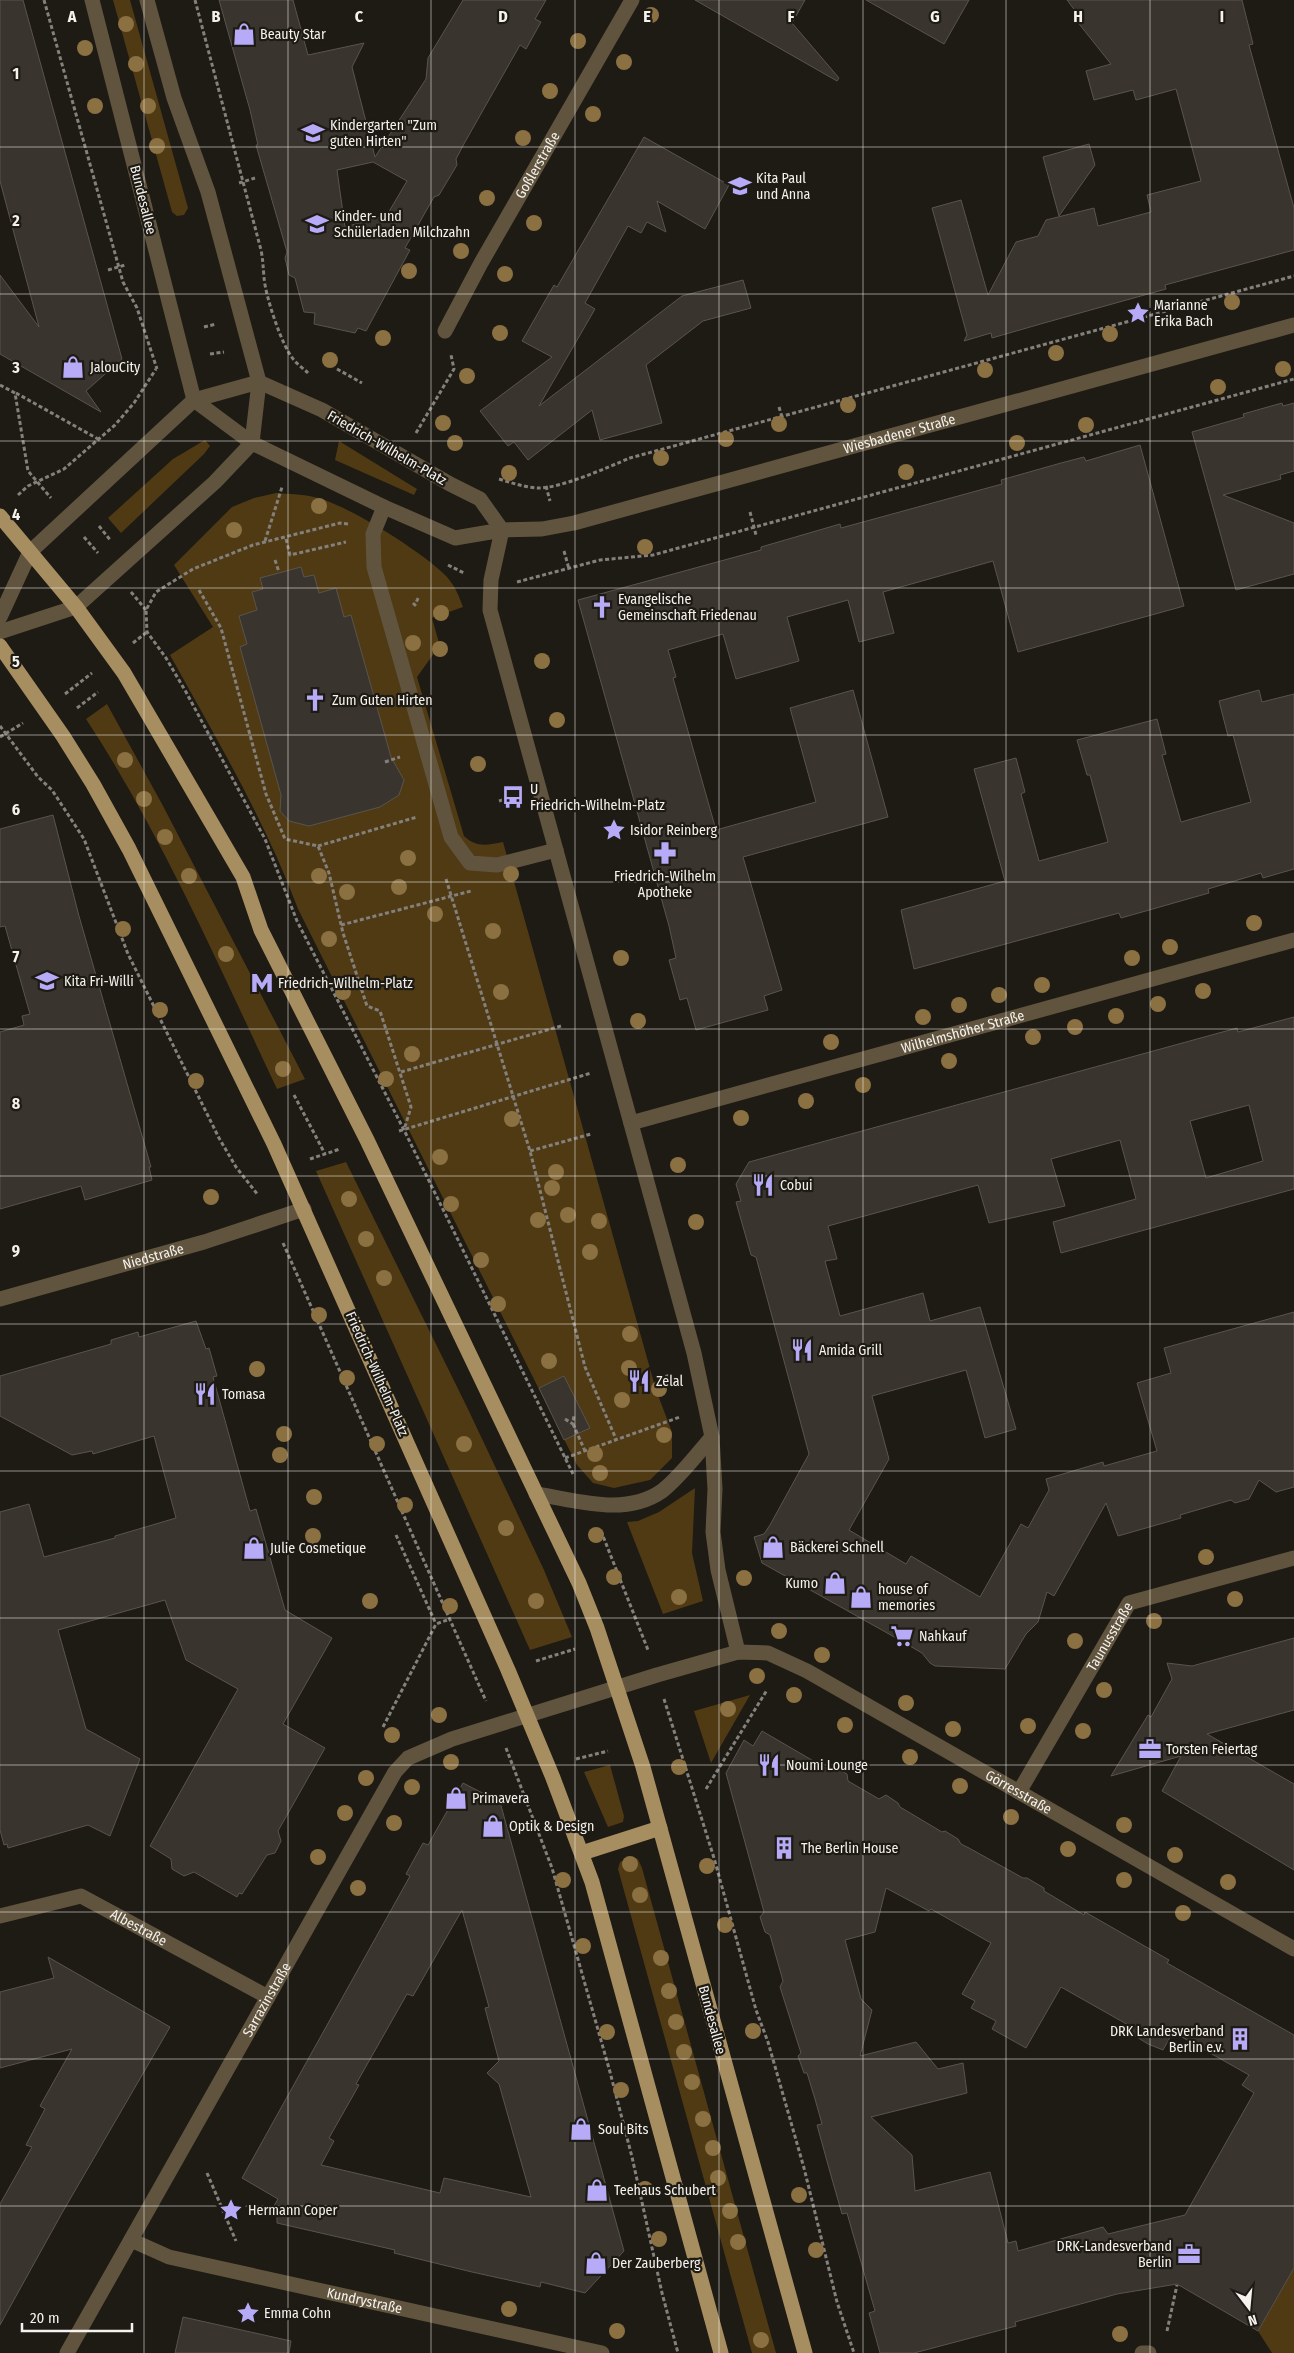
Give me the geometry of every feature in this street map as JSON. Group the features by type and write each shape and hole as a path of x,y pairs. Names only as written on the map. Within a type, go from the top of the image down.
{"main road":[{"path":"0,516 76,607 137,692 243,877 260,930 367,1140 579,1583 597,1628 616,1687"},
{"name":"Friedrich-Wilhelm-Platz","path":"0,646 94,784 120,833 304,1209 527,1715"},
{"name":"Bundesallee","path":"616,1687 660,1828 805,2353"},
{"path":"527,1715 582,1853 594,1892 721,2353"},
{"path":"582,1853 660,1828"}],"street":[{"name":"Bundesallee","path":"92,0 194,400"},
{"path":"0,632 76,607 215,482 252,443 259,382 208,192 174,98 147,0"},
{"name":"Goßlerstraße","path":"445,331 481,263 632,0"},
{"name":"Wiesbadener Straße","path":"502,530 542,529 574,523 1294,325"},
{"path":"0,617 30,552 194,400 259,382"},
{"name":"Friedrich-Wilhelm-Platz","path":"259,382 322,410 450,484 480,499 502,530"},
{"path":"194,400 252,443 384,507 456,538 502,530 491,580 490,610 694,1353 712,1437 716,1489 713,1532 718,1570 738,1652 616,1687"},
{"path":"384,507 373,534 374,567 451,837 470,864 497,865 556,850"},
{"name":"Wilhelmshöher Straße","path":"631,1123 1294,940"},
{"name":"Niedstraße","path":"0,1299 204,1242 304,1209"},
{"path":"536,1494 604,1505 619,1505 648,1499 673,1482 712,1437"},
{"name":"Taunusstraße","path":"1019,1792 1128,1603 1294,1558"},
{"name":"Görresstraße","path":"738,1652 768,1653 799,1667 1294,1949"},
{"name":"Sarrazinstraße","path":"67,2353 395,1772 408,1758 436,1745 616,1687"},
{"name":"Albestraße","path":"0,1916 81,1896 268,1997"},
{"name":"Kundrystraße","path":"131,2240 169,2257 602,2353"},
{"path":"1142,2353 1149,2353"}],"path":[{"path":"44,0 119,267 143,330"},
{"path":"195,0 262,250 265,266 264,277 275,320 284,344 293,360 314,378"},
{"path":"240,183 255,178"},
{"path":"108,270 125,265"},
{"path":"540,488 581,478 630,458 1294,276"},
{"path":"204,327 219,323"},
{"path":"337,369 362,383"},
{"path":"416,434 454,369"},
{"path":"38,483 64,469 126,413 147,379"},
{"path":"600,560 653,555 1294,379"},
{"path":"0,384 98,439"},
{"path":"15,393 28,471"},
{"path":"779,407 785,428"},
{"path":"265,542 282,487"},
{"path":"750,512 756,534"},
{"path":"376,528 340,523 265,542 218,557 193,568 156,592 146,610 147,632 181,684 265,838 297,921 404,1130 570,1469"},
{"path":"99,526 112,542"},
{"path":"85,538 100,555"},
{"path":"275,560 279,572"},
{"path":"199,590 221,628 266,794 285,839 318,846 418,817"},
{"path":"409,599 415,605 419,596"},
{"path":"67,692 88,676"},
{"path":"77,708 98,692"},
{"path":"0,737 22,724"},
{"path":"0,726 38,777 52,790 84,840 128,954 219,1138 236,1167 263,1201"},
{"path":"385,762 402,756"},
{"path":"499,801 513,797"},
{"path":"318,846 329,873 341,925 367,1006 380,1010 401,1072 411,1107 404,1130"},
{"path":"447,882 530,1152 585,1367 616,1439"},
{"path":"341,925 477,890"},
{"path":"401,1072 561,1026"},
{"path":"399,1131 576,1078"},
{"path":"294,1095 324,1154"},
{"path":"530,1152 591,1134"},
{"path":"310,1159 340,1149"},
{"path":"283,1244 472,1667"},
{"path":"659,1378 672,1375"},
{"path":"565,1458 706,1408"},
{"path":"572,1424 574,1414"},
{"path":"565,1419 572,1424 585,1451"},
{"path":"599,1527 636,1615"},
{"path":"396,1535 436,1624"},
{"path":"383,1727 436,1624 450,1619"},
{"path":"536,1661 576,1648"},
{"path":"706,1789 767,1690"},
{"path":"680,1748 756,2010 768,2042 804,2168 837,2302 854,2353"},
{"path":"576,1758 608,1751"},
{"path":"523,1788 552,1868 610,2072 678,2353"},
{"path":"207,2173 236,2241"},
{"path":"1167,2331 1177,2285"}],"shaded area":[{"path":"113,0 130,0 188,208 184,215 177,216 172,212"},
{"path":"205,440 210,446 204,454 121,533 108,518 173,459"},
{"path":"339,441 417,489 414,495 335,460"},
{"path":"276,493 305,495 328,501 364,519 404,543 437,567 447,577 455,588 463,607 432,618 441,650 435,652 417,677 464,836 478,844 487,845 503,842 656,1390 672,1432 672,1458 650,1480 614,1488 593,1483 577,1465 298,909 271,843 255,811 170,655 213,627 174,565 232,507 254,498"},
{"path":"107,704 162,804 305,1079 277,1089 211,948 164,854 114,763 86,719"},
{"path":"346,1162 467,1407 544,1570 572,1637 530,1650 316,1171"},
{"path":"695,1488 692,1553 703,1601 663,1614 627,1522 638,1521 659,1512"},
{"path":"750,1695 711,1763 694,1711"},
{"path":"610,1765 624,1816 623,1822 608,1827 584,1772"},
{"path":"632,1857 638,1859 642,1868 776,2353 752,2353 618,1869 620,1862"},
{"path":"1294,2268 1294,2353 1272,2353 1258,2331"}],"building":[{"path":"0,0 23,0 122,359 86,391 101,412 0,354 0,275 39,327 0,181"},
{"path":"219,0 293,0 308,55 364,43 352,67 375,157 426,79 428,58 463,0 546,0 535,19 541,22 526,49 520,45 465,142 456,159 457,165 439,195 434,197 405,248 410,250 366,331 358,328 355,333 314,324 315,313 304,312 295,278 289,275 285,258 287,252 256,145 258,145","holes":["373,162 407,181 387,215 345,227 337,170"]},
{"path":"695,0 805,0 792,23 839,78 837,81"},
{"path":"866,0 969,0 944,44"},
{"path":"1067,0 1242,0 1253,44 1249,45 1294,208 1294,250 1165,285 1166,289 992,338 991,333 964,341 967,335 932,208 961,200 988,295 1016,242 1038,236 1046,220 1094,208 1098,226 1151,212 1147,195 1201,181 1176,89 1136,100 1133,90 1094,100 1086,71 1111,64 1072,15 1076,12"},
{"path":"644,137 729,185 705,229 657,201 666,232 647,222 641,233 628,226 585,303 595,309 539,406 682,296 743,280 751,308 703,321 646,365 662,423 600,440 592,410 528,460 514,442 508,446 480,411 552,357 522,341 554,285 557,287"},
{"path":"1089,144 1095,165 1059,216 1043,157"},
{"path":"1282,403 1283,406 1294,403 1294,471 1280,475 1281,479 1223,495 1294,523 1294,574 1236,590 1192,432 1244,417 1243,414"},
{"path":"1140,445 1184,606 1018,652 993,561 883,592 894,633 859,642 848,600 787,617 799,661 736,679 723,634 668,650 676,677 673,678 716,830 816,802 790,708 853,690 888,817 743,857 782,990 764,996 768,1010 696,1030 687,998 680,1000 669,960 676,958 669,926 578,600 761,550 761,547 840,524 841,528 1002,484 1001,480 1061,463 1084,457 1086,461"},
{"name":"Zum Guten Hirten","path":"301,567 304,577 314,575 319,593 336,588 344,617 351,615 391,757 404,780 399,795 380,807 309,826 289,821 280,811 281,795 240,647 247,644 239,616 257,610 252,592 263,589 260,578"},
{"path":"1259,690 1262,702 1294,694 1294,869 1263,878 1261,873 1208,889 1209,893 1121,918 1119,913 914,969 901,910 1005,881 974,769 1016,758 1025,792 1021,794 1039,861 1108,842 1090,775 1087,775 1077,740 1157,719 1166,754 1162,755 1181,822 1251,802 1233,735 1228,736 1219,701"},
{"path":"53,815 79,916 151,1167 149,1167 152,1180 85,1200 81,1186 0,1209 0,1032 24,1025 22,1016 30,1014 5,926 0,927 0,829"},
{"path":"1294,1017 1294,1189 1061,1253 1053,1222 1136,1199 1120,1140 1051,1159 1065,1206 989,1223 978,1185 828,1226 837,1259 825,1261 840,1316 923,1293 930,1321 980,1307 1016,1429 985,1438 966,1370 872,1396 889,1459 849,1530 906,1564 911,1556 980,1597 1021,1524 1028,1528 1049,1490 1046,1479 1103,1462 1104,1466 1157,1451 1137,1383 1171,1373 1164,1348 1294,1312 1294,1487 1276,1492 1259,1480 1249,1499 1235,1503 1231,1500 1180,1515 1181,1518 1118,1536 1106,1503 1054,1596 1047,1592 1038,1622 1026,1634 1005,1669 935,1666 922,1653 762,1563 754,1537 764,1534 770,1525 809,1454 756,1257 751,1255 736,1202 741,1201 736,1184 749,1162 1237,1028 1238,1032","holes":["1249,1105 1263,1161 1206,1178 1190,1121"]},
{"path":"196,1321 206,1349 209,1348 217,1376 213,1377 250,1511 256,1509 285,1610 332,1638 283,1724 325,1748 278,1831 281,1841 275,1853 267,1855 242,1894 239,1893 237,1897 194,1872 184,1876 172,1869 171,1859 150,1846 238,1689 186,1660 165,1600 58,1630 86,1729 140,1759 110,1836 88,1825 8,1848 7,1844 4,1845 0,1830 0,1512 29,1504 44,1557 115,1538 115,1536 176,1518 154,1436 93,1454 92,1451 72,1455 0,1416 0,1376 111,1344 111,1340 138,1332 139,1337"},
{"path":"564,1376 590,1428 564,1440 539,1388"},
{"path":"1294,1638 1294,1710 1207,1734 1294,1784 1294,1870 1162,1791 1181,1756 1111,1776 1148,1715 1151,1717 1172,1679 1167,1663 1192,1666"},
{"path":"762,1731 829,1770 836,1768 847,1774 848,1781 879,1799 886,1795 898,1803 900,1807 942,1832 945,1831 958,1839 961,1844 1023,1878 1027,1878 1044,1888 1044,1891 1084,1915 1085,1912 1169,1960 1167,1963 1294,2035 1294,2268 1258,2331 1177,2284 1117,2294 1015,2322 1016,2326 914,2353 880,2353 869,2313 875,2311 847,2213 842,2214 830,2172 817,2125 822,2124 807,2073 804,2073 798,2056 801,2053 780,1987 783,1981 770,1935 765,1932 760,1917 764,1912 726,1773 744,1740 753,1746","holes":["886,1888 929,1911 931,1909 991,1943 962,1994 975,2001 971,2008 996,2021 992,2029 1026,2048 1061,1987 1130,2026 1127,2031 1148,2044 1163,2050 1173,2032 1249,2075 1242,2085 1254,2093 1185,2215 1108,2234 1103,2227 1018,2251 1016,2241 1008,2243 990,2172 915,2191 912,2155 871,2117 967,2093 963,2063 938,2069 916,2042 860,2056 872,2010 861,1999 845,1940 875,1932"]},
{"path":"463,1783 500,1802 624,2251 585,2293 541,2282 540,2287 472,2272 394,2253 395,2250 277,2223 277,2216 271,2211 278,2199 242,2178 410,1876 406,1874 423,1843 428,1845","holes":["462,1910 489,2007 485,2008 499,2061 487,2073 499,2084 531,2197 444,2178 440,2193 321,2165 334,2141 329,2138 359,2085 356,2084 407,1994 413,1996"]},
{"path":"48,1957 170,2027 62,2213 0,2325 0,2204 32,2147 26,2145 45,2109 40,2106 72,2049 0,2068 0,1992 54,1978"},
{"path":"183,2317 291,2341 289,2353 175,2353"}],"place":[{"name":"Beauty Star","path":"244,34"},
{"name":"Kindergarten \"Zum guten Hirten\"","path":"313,133"},
{"name":"Kita Paul und Anna","path":"740,186"},
{"name":"Kinder- und Schülerladen Milchzahn","path":"317,224"},
{"name":"Marianne Erika Bach","path":"1138,313"},
{"name":"JalouCity","path":"73,367"},
{"name":"Evangelische Gemeinschaft Friedenau","path":"602,607"},
{"name":"Zum Guten Hirten","path":"315,700"},
{"name":"U Friedrich-Wilhelm-Platz","path":"513,797"},
{"name":"Isidor Reinberg","path":"614,830"},
{"name":"Friedrich-Wilhelm Apotheke","path":"665,853"},
{"name":"Kita Fri-Willi","path":"47,981"},
{"name":"Friedrich-Wilhelm-Platz","path":"262,983"},
{"name":"Cobui","path":"763,1185"},
{"name":"Amida Grill","path":"802,1350"},
{"name":"Zelal","path":"639,1381"},
{"name":"Tomasa","path":"205,1394"},
{"name":"Bäckerei Schnell","path":"773,1547"},
{"name":"Julie Cosmetique","path":"254,1548"},
{"name":"Kumo","path":"835,1583"},
{"name":"house of memories","path":"861,1597"},
{"name":"Nahkauf","path":"902,1636"},
{"name":"Torsten Feiertag","path":"1150,1749"},
{"name":"Noumi Lounge","path":"769,1765"},
{"name":"Primavera","path":"456,1798"},
{"name":"Optik & Design","path":"493,1826"},
{"name":"The Berlin House","path":"784,1848"},
{"name":"DRK Landesverband Berlin e.v.","path":"1240,2039"},
{"name":"Soul Bits","path":"581,2129"},
{"name":"Teehaus Schubert","path":"597,2190"},
{"name":"Hermann Coper","path":"231,2210"},
{"name":"DRK-Landesverband Berlin","path":"1189,2254"},
{"name":"Der Zauberberg","path":"596,2263"},
{"name":"Emma Cohn","path":"248,2313"}]}
